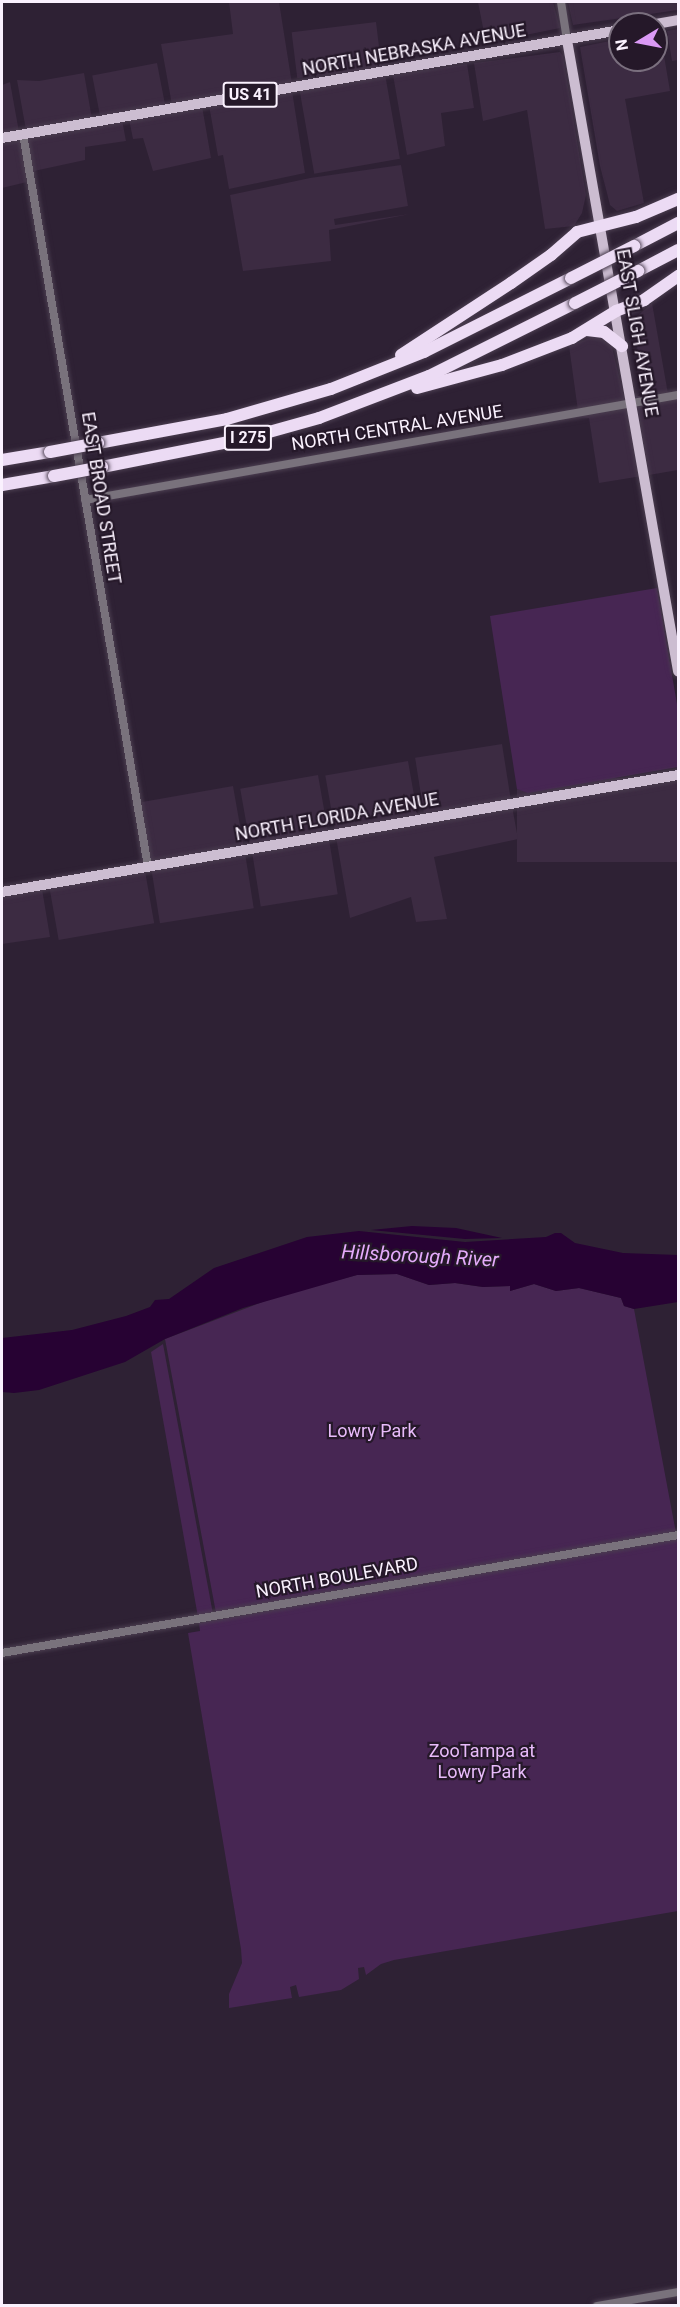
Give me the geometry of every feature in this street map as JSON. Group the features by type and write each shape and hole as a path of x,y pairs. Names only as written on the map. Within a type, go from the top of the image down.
{"highway":[{"path":"373,373 511,283 577,232 636,217 678,199"},
{"name":"I 275","path":"2,460 258,412 373,373 424,352 678,223"},
{"name":"I 275","path":"2,485 244,439 319,418 389,393 448,367 678,250"},
{"path":"389,393 502,365 586,330 616,311 644,300 678,276"},
{"path":"586,330 604,332 622,346"}],"main road":[{"name":"NORTH NEBRASKA AVENUE","path":"2,138 608,32"},
{"name":"EAST SLIGH AVENUE","path":"567,40 633,404 678,671"},
{"name":"NORTH FLORIDA AVENUE","path":"2,892 678,775"}],"street":[{"name":"EAST SLIGH AVENUE","path":"561,2 567,40"},
{"name":"EAST BROAD STREET","path":"23,134 148,867"},
{"name":"NORTH CENTRAL AVENUE","path":"85,500 678,395"},
{"name":"NORTH BOULEVARD","path":"2,1653 678,1535"},
{"path":"597,2306 678,2292"}],"shaded area":[{"path":"229,2 279,2 292,84 172,105 161,44 233,34"},
{"path":"478,2 553,2 560,28 486,43"},
{"path":"568,2 678,2 678,10 608,12 608,20 573,25"},
{"path":"376,22 382,68 297,78 292,32"},
{"path":"678,29 678,60 672,61 668,31"},
{"path":"608,41 608,72 667,72 670,91 625,99 644,203 617,211 610,205 600,166 580,47"},
{"path":"560,52 563,56 586,195 582,213 574,226 545,229 527,110 483,121 474,63"},
{"path":"157,63 165,106 101,119 92,76"},
{"path":"467,64 474,108 441,113 445,146 407,155 393,75"},
{"path":"84,73 92,119 26,130 17,80 39,81"},
{"path":"385,74 400,159 314,174 299,89"},
{"path":"10,82 19,132 2,135 2,85"},
{"path":"292,91 305,173 229,189 223,155 218,156 209,105"},
{"path":"202,106 211,158 153,171 143,138 133,139 129,119"},
{"path":"122,120 126,141 85,147 85,160 34,171 34,181 27,137"},
{"path":"20,138 27,182 2,188 2,141"},
{"path":"401,165 408,206 334,219 335,225 410,214 329,230 331,261 243,271 230,195 310,178"},
{"path":"652,303 668,394 636,400 635,396 644,394 633,320"},
{"path":"600,334 611,343 624,397 628,397 629,402 578,411 569,346"},
{"path":"678,399 678,470 649,475 637,407"},
{"path":"630,408 642,476 599,483 589,418 579,417"},
{"path":"502,744 511,799 424,813 415,758"},
{"path":"408,761 418,816 335,831 325,776"},
{"path":"318,775 328,832 250,846 240,789"},
{"path":"517,778 678,778 678,862 517,862"},
{"path":"233,786 244,847 150,864 139,802"},
{"path":"512,806 518,839 434,857 447,919 416,922 411,897 350,918 336,837"},
{"path":"329,839 338,894 261,907 252,851"},
{"path":"245,853 254,908 160,923 151,868"},
{"path":"145,871 154,923 59,940 49,888"},
{"path":"42,889 50,937 2,944 2,896"}],"green space":[{"path":"657,588 678,710 678,767 528,793 517,789 490,616"},
{"name":"Lowry Park","path":"397,1274 429,1285 455,1283 483,1287 510,1286 510,1291 534,1284 556,1291 579,1288 621,1298 624,1306 634,1309 676,1533 216,1613 165,1339 281,1295 357,1275"},
{"path":"163,1344 213,1614 198,1617 151,1352"},
{"name":"ZooTampa at Lowry Park","path":"678,1538 678,1911 394,1960 381,1964 366,1975 364,1967 358,1968 359,1979 341,1990 299,1997 296,1985 290,1987 292,1998 229,2008 229,1994 242,1963 241,1949 188,1633 200,1631 199,1623"}],"water":[{"path":"412,1226 456,1228 502,1238 465,1239 371,1230"},
{"name":"Hillsborough River","path":"359,1231 465,1242 546,1237 561,1233 575,1243 623,1253 678,1255 678,1302 634,1309 624,1306 621,1298 579,1288 556,1291 534,1284 510,1291 510,1286 483,1287 455,1283 429,1285 397,1274 357,1275 243,1308 165,1339 125,1362 39,1390 2,1392 2,1338 72,1330 126,1316 150,1307 155,1300 169,1299 214,1268 307,1237"}]}
